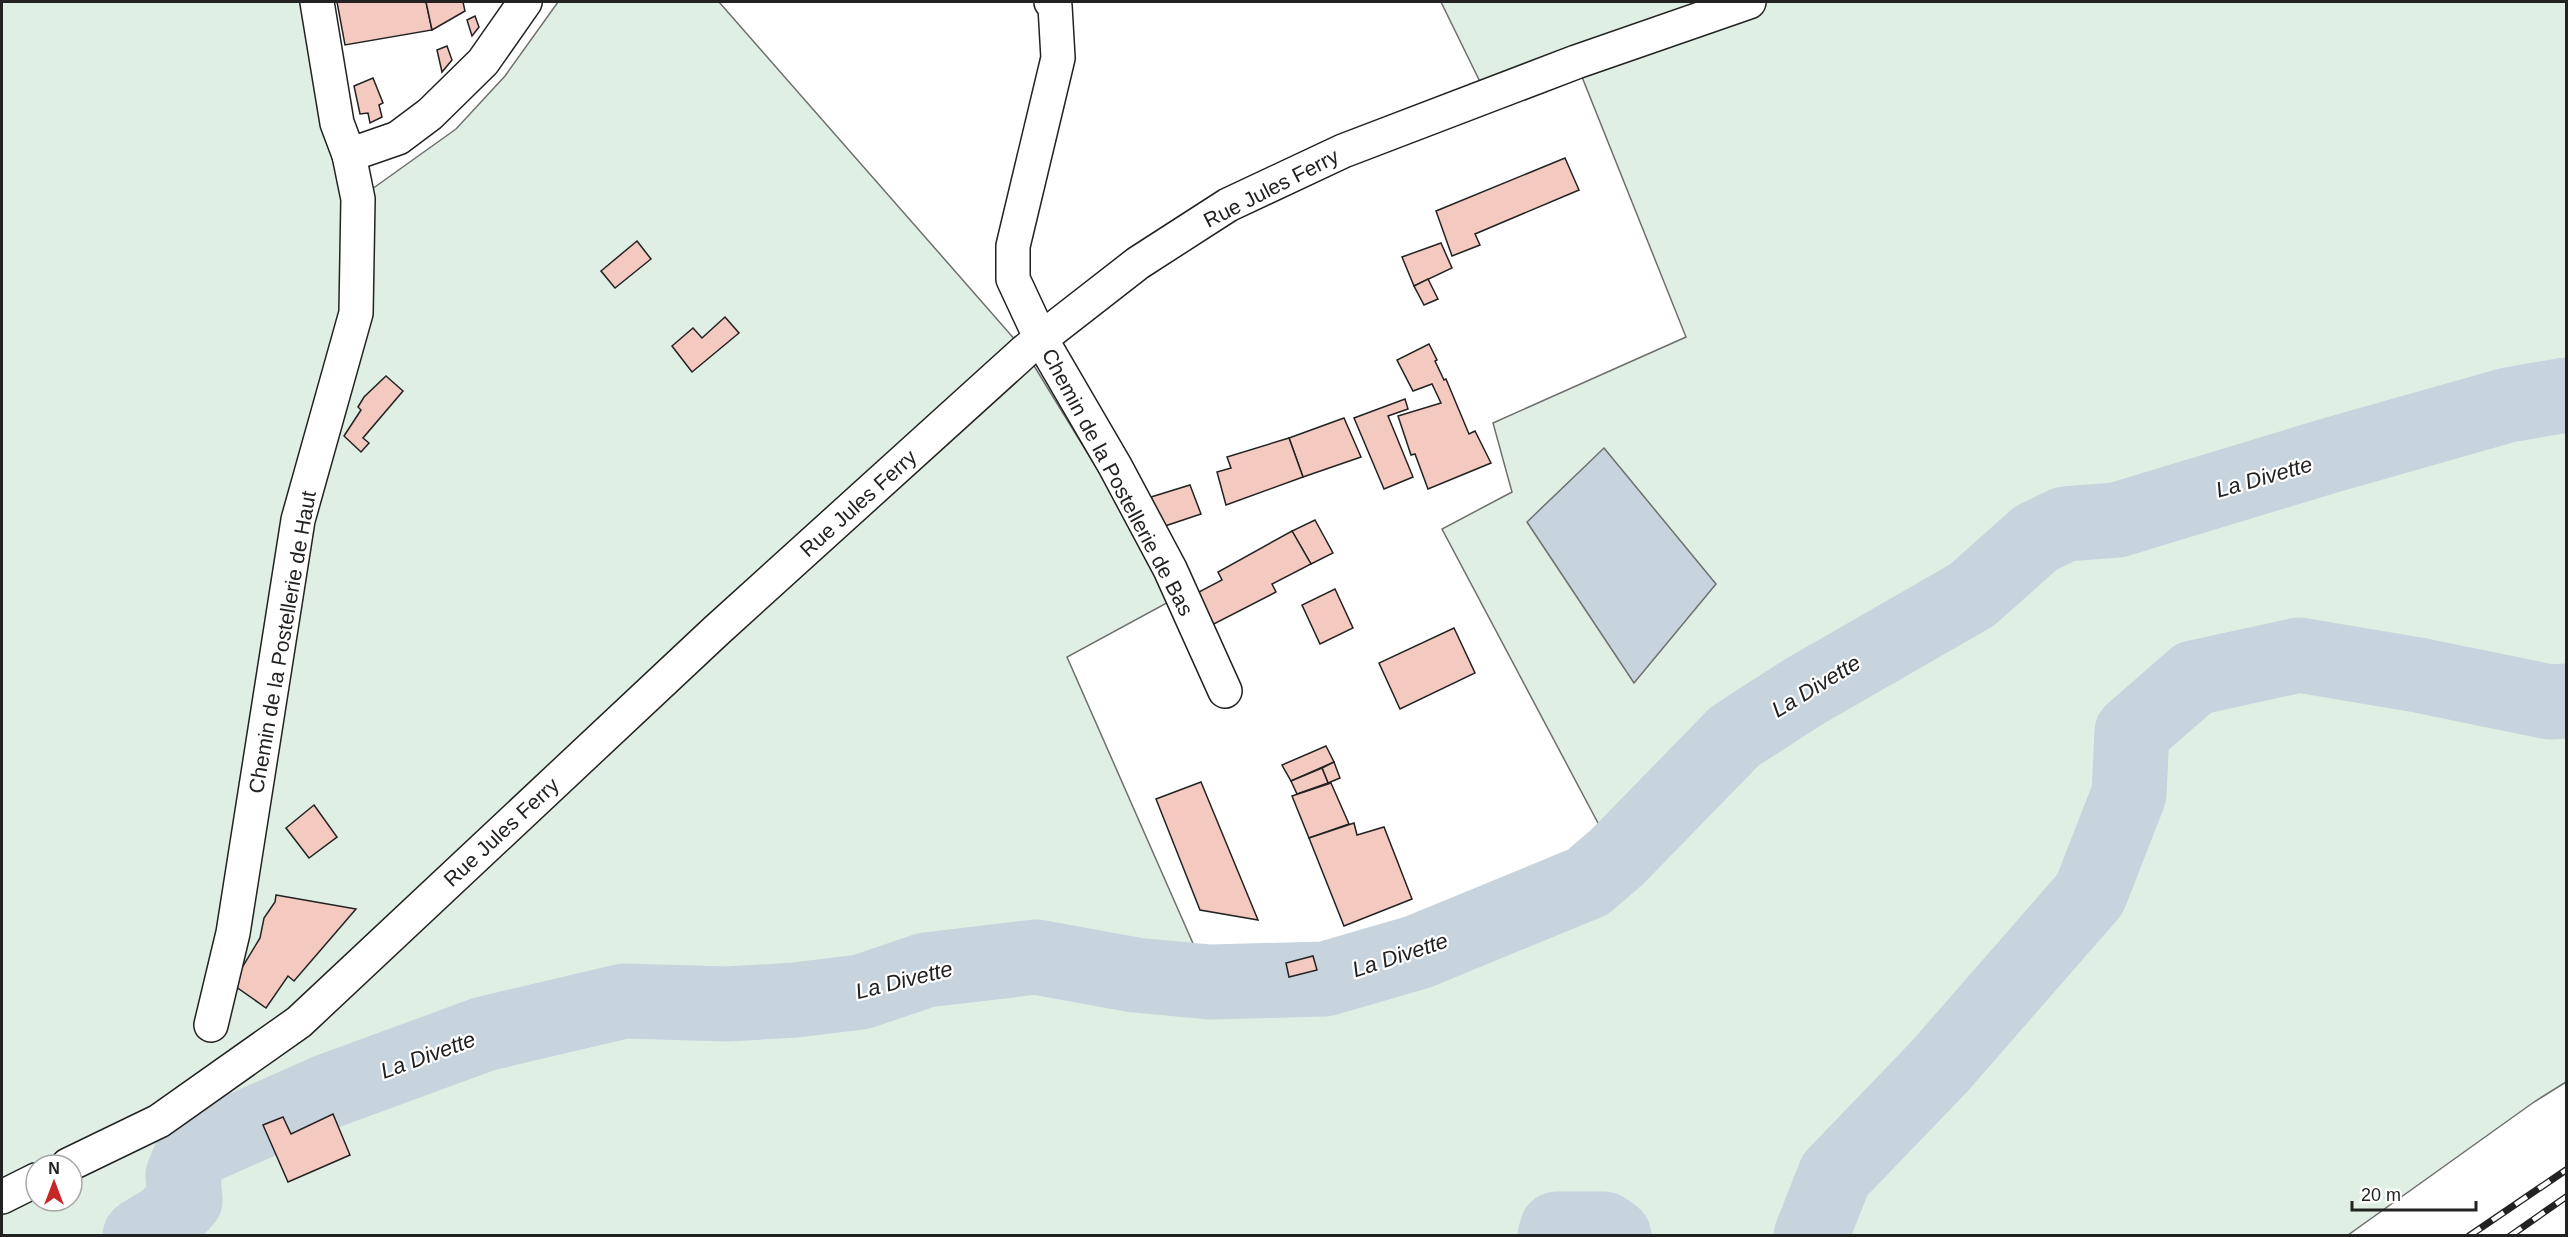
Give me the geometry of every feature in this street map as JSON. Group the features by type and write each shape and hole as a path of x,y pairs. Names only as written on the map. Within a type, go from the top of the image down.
{"main road":[{"name":"Chemin de la Postellerie de Haut","path":"211,1025 233,933 298,520 356,312 358,199 349,155 337,123 317,2"},
{"path":"349,155 398,138 430,114 483,62 525,2"},
{"name":"Chemin de la Postellerie de Bas","path":"1051,2 1055,6 1058,58 1013,246 1013,279 1041,339 1115,466 1170,569 1225,691"},
{"name":"Rue Jules Ferry","path":"84,1157 159,1121 299,1022 716,631 1041,339 1138,263 1228,205 1342,151 1576,62 1749,2"},
{"path":"2,1197 24,1186"}],"green space":[{"path":"2,2 317,2 358,199 456,129 505,76 558,2 719,2 1025,351 1176,598 1067,657 1210,982 1325,979 1418,952 1588,882 1616,857 1442,529 1512,492 1493,423 1686,337 1576,62 1487,96 1441,2 2566,2 2566,1082 2534,1102 2348,1235 2,1236"}],"shaded area":[{"path":"1604,448 1716,584 1634,683 1527,522"}],"building":[{"path":"337,2 426,2 432,30 345,45"},
{"path":"426,2 463,2 465,11 432,30"},
{"path":"475,16 479,27 472,36 467,20"},
{"path":"447,46 452,60 442,72 437,50"},
{"path":"373,78 383,103 379,105 382,117 370,123 368,113 360,114 354,86"},
{"path":"1565,158 1579,190 1475,234 1480,245 1452,256 1436,211"},
{"path":"637,241 651,259 615,288 601,271"},
{"path":"1441,243 1452,268 1414,286 1402,257"},
{"path":"1428,279 1438,299 1424,305 1414,286"},
{"path":"725,317 739,333 692,372 672,346 693,328 702,338"},
{"path":"1429,344 1469,434 1475,431 1491,463 1428,489 1415,454 1411,455 1398,416 1441,403 1432,384 1413,391 1397,360"},
{"path":"386,376 403,391 363,438 369,443 361,452 344,436 361,410 358,407 364,397"},
{"path":"1405,399 1408,409 1388,416 1413,477 1384,489 1354,418"},
{"path":"1344,418 1361,457 1303,477 1289,438"},
{"path":"1289,438 1303,477 1226,505 1217,472 1231,468 1227,457"},
{"path":"1190,485 1201,514 1165,526 1151,497"},
{"path":"1315,520 1333,553 1311,564 1292,531"},
{"path":"1292,531 1311,564 1272,584 1276,592 1210,626 1195,594 1222,580 1218,572"},
{"path":"1335,589 1353,628 1320,644 1302,605"},
{"path":"1454,628 1475,673 1400,709 1379,663"},
{"path":"1326,746 1334,762 1291,781 1282,765"},
{"path":"1334,762 1340,778 1328,783 1322,768"},
{"path":"1322,768 1328,783 1297,794 1291,781"},
{"path":"1201,782 1258,920 1200,910 1156,799"},
{"path":"1331,783 1349,824 1309,838 1292,796"},
{"path":"314,805 337,837 309,858 286,828"},
{"path":"1354,823 1357,835 1384,827 1412,899 1344,926 1309,838"},
{"path":"276,895 356,909 294,981 288,976 266,1008 232,984 260,938 264,918 275,902"},
{"path":"1313,956 1317,970 1289,977 1286,963"},
{"path":"333,1114 350,1155 288,1182 263,1125 283,1117 291,1134"}],"waterway":[{"name":"La Divette","path":"140,1236 166,1220 185,1200 183,1175 193,1151 326,1092 484,1034 624,1001 728,1004 795,1000 861,992 926,970 1036,957 1135,975 1210,982 1325,979 1418,952 1588,882 1617,857 1735,736 1805,691 1972,595 2036,538 2065,524 2117,520 2328,456 2508,405 2566,395"},
{"name":"La Divette","path":"1811,1236 1835,1175 1939,1067 2090,894 2129,794 2132,732 2194,678 2299,655 2418,675 2550,702 2566,701"},
{"name":"La Divette","path":"1555,1236 1557,1229 1604,1229 1614,1236"}],"railway":[{"path":"2469,1236 2566,1170"},
{"path":"2510,1236 2566,1197"}]}
